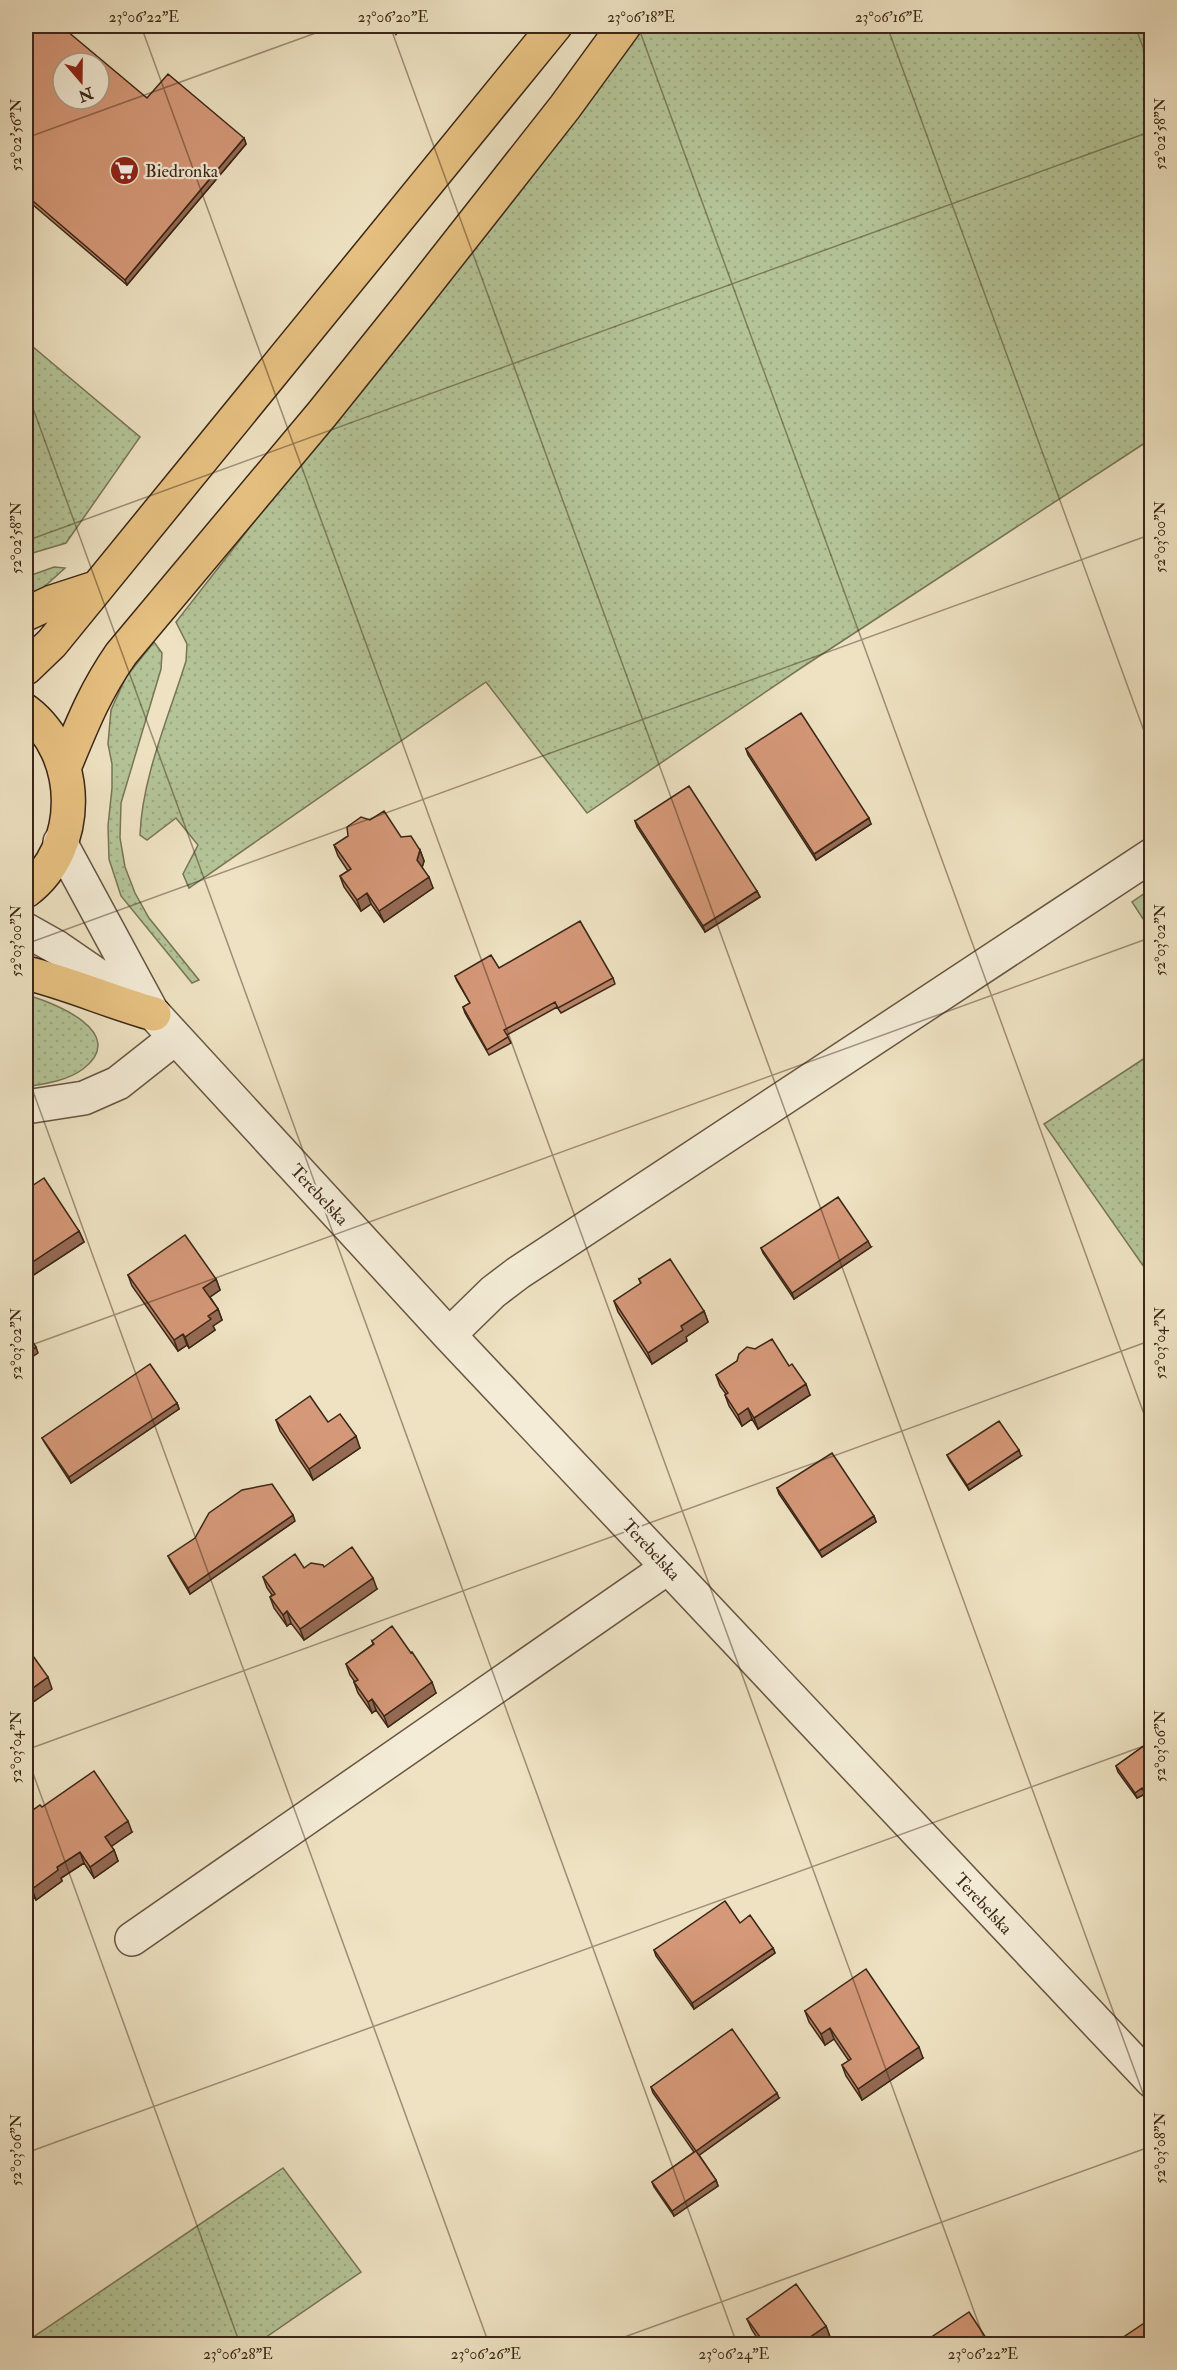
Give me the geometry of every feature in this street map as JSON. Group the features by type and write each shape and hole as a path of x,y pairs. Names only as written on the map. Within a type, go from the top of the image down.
{"main road":[{"path":"26,668 51,643 555,26"},
{"path":"64,768 90,704 102,680 121,654 411,303 558,116 624,26"},
{"path":"26,614 52,602 95,588"},
{"path":"26,711 49,737 64,768 69,803 65,829 60,842 43,875 26,891"},
{"path":"26,973 153,1014"}],"street":[{"name":"Terebelska","path":"60,842 153,1014"},
{"path":"448,1335 493,1292 518,1273 1152,855"},
{"name":"Terebelska","path":"26,930 58,948 153,1014 448,1335 1152,2082"},
{"path":"26,1107 84,1098 118,1083 175,1038"},
{"path":"132,1939 668,1568"}],"green space":[{"path":"641,26 1151,26 1151,439 801,668 587,813 486,682 189,888 183,874 198,845 176,818 147,840 140,835 151,769 186,661 187,644 176,622"},
{"path":"26,341 140,437 66,543 26,555"},
{"path":"54,567 65,568 43,588 26,597 26,577"},
{"path":"154,642 162,653 161,669 121,803 120,838 125,867 135,893 149,918 199,980 192,983 121,896 109,859 108,826 112,764 108,744 111,710 126,677"},
{"path":"1151,889 1151,931 1132,902"},
{"path":"26,995 69,1012 83,1021 93,1032 98,1043 95,1056 83,1069 63,1079 26,1087"},
{"path":"1151,1054 1151,1277 1044,1124"},
{"path":"283,2168 361,2272 256,2344 26,2344 26,2342"}],"building":[{"name":"Biedronka","path":"26,26 61,26 91,51 51,51 51,111 111,111 111,68 147,98 168,74 244,138 125,280 26,195"},
{"path":"801,713 869,818 814,854 746,749"},
{"path":"689,786 757,891 703,926 635,821"},
{"path":"384,811 401,837 411,836 420,850 417,860 429,877 379,911 367,893 357,900 340,876 351,869 334,845 348,836 347,827 361,817 370,820"},
{"path":"580,921 613,978 558,1008 555,1002 504,1030 508,1037 487,1050 463,1007 470,1003 455,976 491,955 499,968"},
{"path":"44,1178 79,1231 28,1265 26,1261 26,1190"},
{"path":"838,1197 868,1241 792,1293 761,1248"},
{"path":"185,1235 216,1279 203,1288 218,1309 208,1316 211,1319 185,1337 183,1334 174,1340 128,1275"},
{"path":"670,1259 704,1311 681,1326 683,1330 648,1353 614,1301 641,1283 639,1279"},
{"path":"26,1331 36,1347 26,1354"},
{"path":"772,1339 789,1366 792,1364 806,1384 754,1418 748,1408 738,1415 725,1395 728,1393 716,1375 737,1361 739,1354 747,1347 755,1349"},
{"path":"150,1364 177,1403 69,1477 42,1438"},
{"path":"310,1396 328,1422 340,1414 356,1436 309,1469 276,1420"},
{"path":"999,1421 1019,1450 967,1485 947,1455"},
{"path":"832,1453 874,1516 819,1551 777,1488"},
{"path":"272,1484 293,1515 188,1588 168,1556 195,1538 209,1513 242,1490"},
{"path":"352,1547 373,1578 300,1629 287,1611 283,1615 270,1597 275,1594 263,1577 295,1554 304,1568 311,1563 324,1567"},
{"path":"392,1626 432,1682 384,1716 372,1699 368,1702 354,1682 358,1680 346,1664 374,1644 372,1641"},
{"path":"26,1646 48,1677 26,1693"},
{"path":"1152,1740 1152,1800 1142,1788 1135,1793 1116,1766"},
{"path":"94,1771 128,1821 105,1837 114,1850 90,1867 80,1852 57,1867 58,1870 32,1889 26,1880 26,1815 40,1805 42,1807"},
{"path":"725,1901 740,1923 750,1915 773,1948 692,2003 654,1950"},
{"path":"866,1969 919,2047 858,2089 842,2065 851,2059 830,2028 821,2034 805,2011"},
{"path":"732,2029 777,2093 696,2151 651,2087"},
{"path":"696,2151 716,2180 672,2211 652,2182"},
{"path":"796,2284 826,2326 800,2344 765,2344 747,2319"},
{"path":"969,2312 990,2344 921,2344"},
{"path":"1152,2318 1152,2344 1113,2344"}],"place":[{"name":"Biedronka","path":"124,171"}]}
